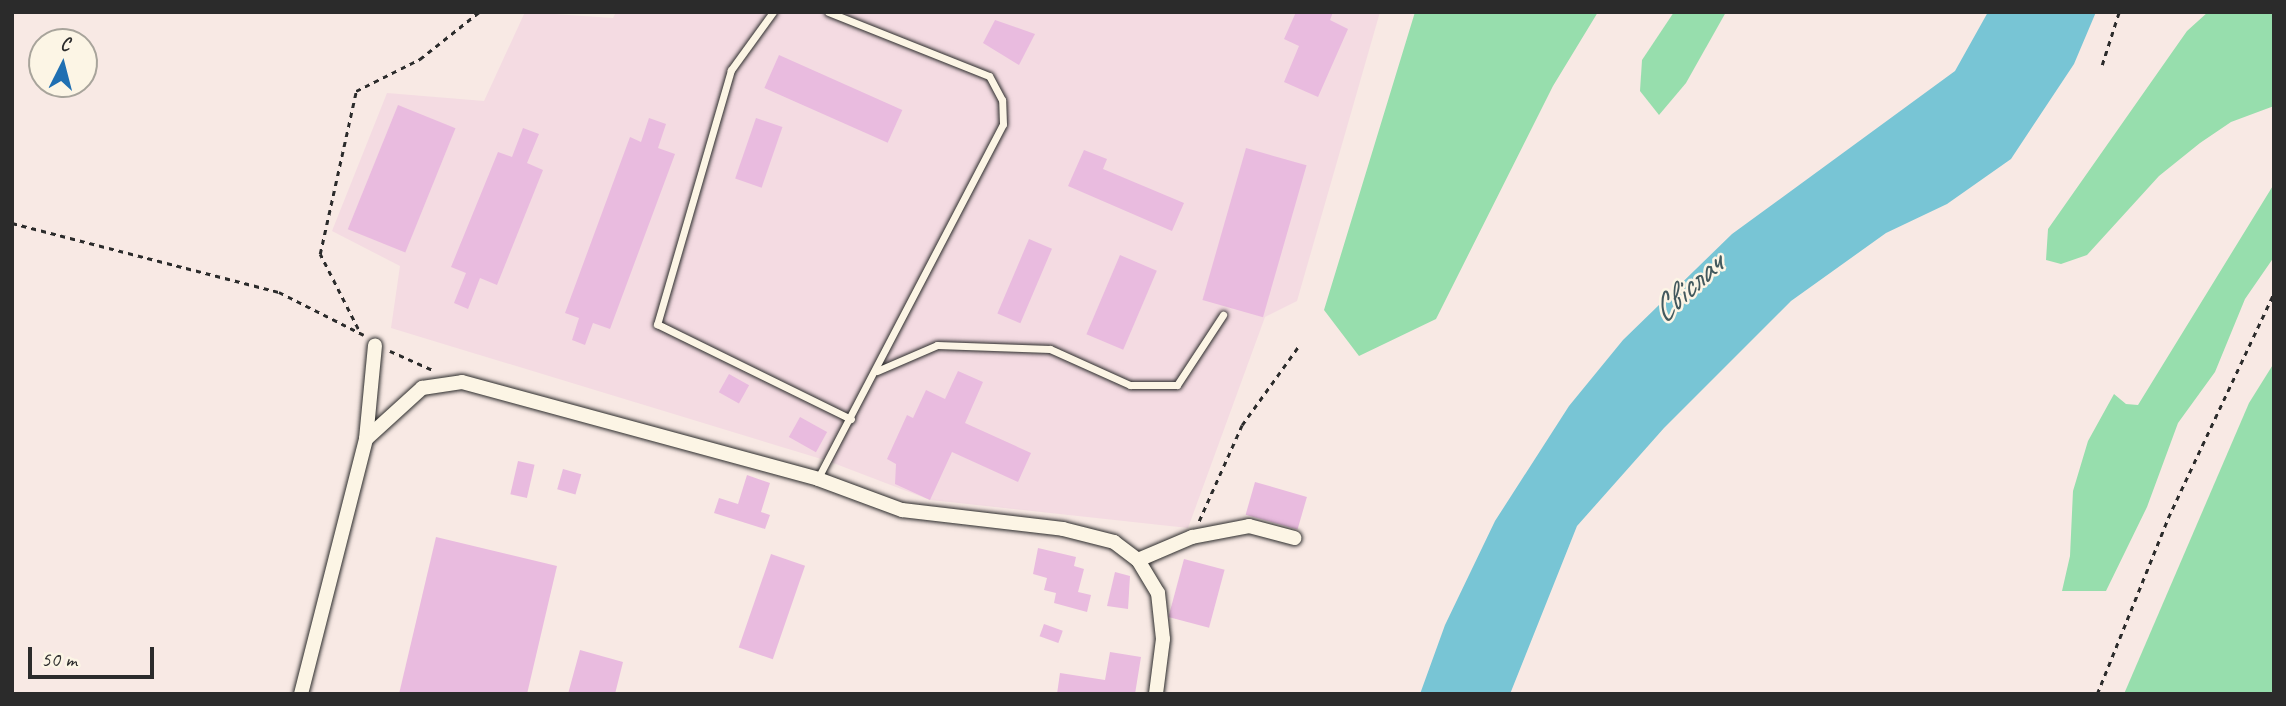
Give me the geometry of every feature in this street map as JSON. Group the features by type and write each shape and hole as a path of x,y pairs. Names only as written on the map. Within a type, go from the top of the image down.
{"street":[{"path":"301,694 366,439 375,345"},
{"path":"366,439 422,388 462,382 818,479 902,510 1092,535 1114,542 1138,560 1158,593 1163,616 1156,694"},
{"path":"1138,560 1192,537 1249,526 1294,538"}],"lane":[{"path":"773,12 731,70 657,324 851,419"},
{"path":"818,479 1003,124 1002,100 989,76 828,12"},
{"path":"876,371 937,345 1050,349 1130,385 1177,385 1223,315"}],"path":[{"path":"359,331 320,254 356,91 420,59 479,12"},
{"path":"2102,65 2119,12"},
{"path":"12,223 268,288 359,331 375,345 462,382"},
{"path":"2096,694 2168,518 2274,293"},
{"path":"1192,537 1242,425 1297,347"}],"shaded area":[{"path":"525,12 613,18 616,12 1380,12 1297,301 1265,317 1188,528 930,500 828,461 391,328 400,266 332,231 387,93 484,101"}],"green space":[{"path":"1415,12 1598,12 1553,86 1436,319 1359,356 1324,310"},
{"path":"1674,12 1726,12 1686,83 1659,115 1640,91 1642,60"},
{"path":"2208,12 2274,12 2274,106 2231,122 2200,143 2159,176 2087,255 2061,264 2046,260 2048,229 2187,31"},
{"path":"2274,184 2274,257 2245,299 2215,372 2178,423 2147,507 2106,591 2062,591 2070,556 2073,491 2088,441 2114,394 2126,404 2138,405"},
{"path":"2274,363 2274,694 2124,694 2249,403"}],"water":[{"name":"Свіслач","path":"1988,12 2096,12 2074,64 2011,159 1947,204 1886,233 1791,301 1664,428 1577,526 1510,694 1420,694 1445,625 1495,521 1569,406 1623,340 1732,234 1955,71"}],"building":[{"path":"1296,12 1333,12 1330,20 1348,29 1318,97 1284,82 1299,46 1284,39"},
{"path":"995,20 1035,34 1019,65 983,43"},
{"path":"779,55 902,110 888,143 764,88"},
{"path":"398,105 455,128 405,252 348,229"},
{"path":"649,118 666,124 658,148 675,154 610,329 593,323 585,345 572,340 579,318 565,313 630,137 641,142"},
{"path":"756,118 782,127 762,188 735,179"},
{"path":"523,128 539,134 527,163 543,170 497,285 480,278 468,309 454,303 466,273 451,267 498,152 512,157"},
{"path":"1246,148 1307,165 1263,317 1202,300"},
{"path":"1084,150 1107,159 1103,169 1184,203 1172,231 1068,186"},
{"path":"1029,239 1052,249 1020,323 997,314"},
{"path":"1120,255 1157,271 1123,350 1086,334"},
{"path":"958,371 983,382 965,423 1031,453 1018,482 952,452 930,500 895,484 896,464 887,459 907,415 913,418 926,390 945,399"},
{"path":"729,374 749,385 739,404 719,392"},
{"path":"800,417 827,432 816,452 789,437"},
{"path":"518,461 535,465 527,498 510,494"},
{"path":"563,469 581,474 575,494 557,489"},
{"path":"747,475 770,483 761,512 770,515 765,529 714,513 719,498 738,504"},
{"path":"1255,482 1307,497 1298,530 1246,515"},
{"path":"436,537 557,566 527,694 399,694"},
{"path":"1038,548 1076,557 1074,566 1084,569 1078,592 1091,595 1087,612 1054,603 1056,593 1044,590 1047,578 1033,574"},
{"path":"771,554 805,566 773,659 739,648"},
{"path":"1184,559 1225,570 1209,628 1168,617"},
{"path":"1115,572 1130,576 1128,609 1107,606"},
{"path":"1044,624 1063,631 1058,643 1040,636"},
{"path":"580,650 623,662 615,694 568,694"},
{"path":"1110,652 1141,657 1135,694 1057,694 1060,673 1105,680"}]}
